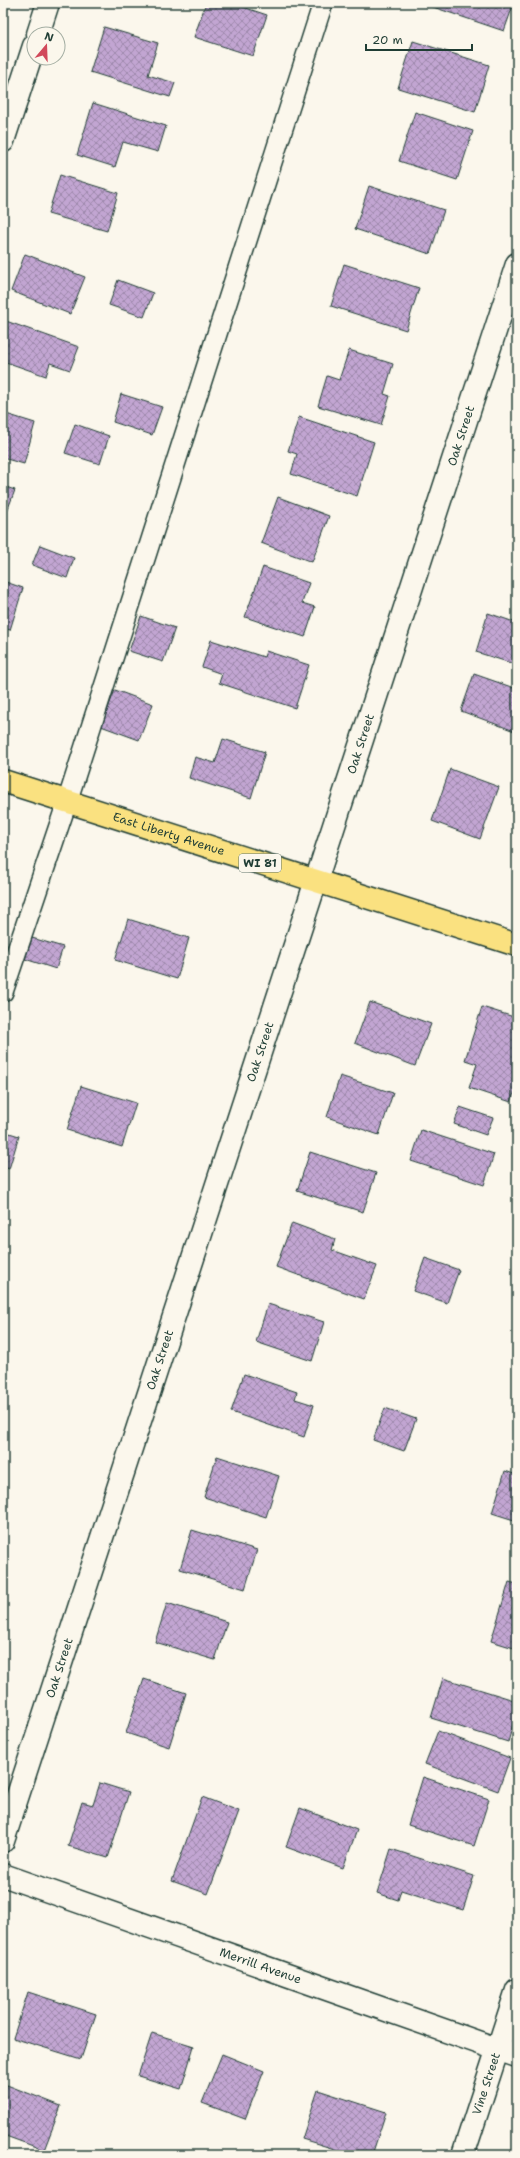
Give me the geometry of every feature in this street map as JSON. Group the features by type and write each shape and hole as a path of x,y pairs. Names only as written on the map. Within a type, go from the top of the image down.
{"main road":[{"name":"East Liberty Avenue","path":"3,781 517,945"}],"street":[{"path":"41,26 48,3"},
{"path":"3,141 27,66"},
{"name":"Oak Street","path":"3,1840 517,264"},
{"name":"Merrill Avenue","path":"3,1875 507,2053"},
{"name":"Vine Street","path":"463,2155 507,2053 517,1990"}],"lane":[{"path":"3,992 67,802 323,3"}],"building":[{"path":"206,3 231,3 267,15 253,56 194,37"},
{"path":"434,3 514,3 504,31 433,7"},
{"path":"104,27 158,43 148,75 175,83 170,97 90,72"},
{"path":"413,41 489,65 475,112 398,88"},
{"path":"93,103 166,126 158,152 123,142 115,167 77,155"},
{"path":"415,112 473,131 457,180 399,161"},
{"path":"60,175 118,193 107,231 48,214"},
{"path":"369,186 444,210 430,254 355,229"},
{"path":"25,254 85,277 70,314 11,291"},
{"path":"344,264 419,288 406,330 331,306"},
{"path":"118,280 153,293 144,317 109,305"},
{"path":"6,321 79,347 70,370 50,363 46,376 3,361 3,329"},
{"path":"349,350 393,364 384,394 390,396 381,425 318,406 327,376 339,380"},
{"path":"121,394 162,407 152,435 113,422"},
{"path":"3,413 35,423 24,464 3,458"},
{"path":"299,417 374,442 357,496 291,474 297,454 288,451"},
{"path":"75,424 109,436 100,464 65,453"},
{"path":"3,486 15,490 3,522"},
{"path":"278,497 329,516 312,562 261,543"},
{"path":"40,545 74,558 67,578 32,565"},
{"path":"263,567 309,583 302,603 315,607 305,637 245,617"},
{"path":"3,581 23,588 10,630 3,628"},
{"path":"488,613 517,623 517,665 476,652"},
{"path":"141,616 175,628 163,662 129,651"},
{"path":"211,640 264,657 266,651 309,665 295,708 219,683 222,674 202,667"},
{"path":"474,674 517,689 517,732 461,711"},
{"path":"115,690 153,704 139,740 101,726"},
{"path":"223,739 265,752 251,798 189,778 195,757 215,763"},
{"path":"450,769 499,787 480,839 432,821"},
{"path":"128,919 189,938 177,979 115,960"},
{"path":"32,938 63,947 56,969 25,959"},
{"path":"370,1002 431,1024 415,1066 355,1043"},
{"path":"482,1007 517,1018 517,1084 511,1102 469,1088 477,1064 465,1060"},
{"path":"340,1076 393,1093 379,1135 327,1117"},
{"path":"81,1086 136,1103 122,1147 67,1130"},
{"path":"460,1107 493,1118 486,1135 454,1124"},
{"path":"421,1130 494,1154 484,1185 411,1161"},
{"path":"3,1131 19,1136 9,1169 3,1167"},
{"path":"310,1152 376,1173 363,1212 297,1191"},
{"path":"292,1223 335,1239 332,1250 377,1266 364,1299 276,1267"},
{"path":"425,1258 459,1270 447,1303 413,1291"},
{"path":"268,1304 324,1322 312,1361 256,1342"},
{"path":"244,1374 297,1392 295,1399 314,1405 304,1437 231,1412"},
{"path":"385,1408 416,1419 404,1451 373,1440"},
{"path":"217,1456 279,1476 266,1517 204,1497"},
{"path":"505,1471 517,1475 517,1521 492,1513"},
{"path":"192,1530 257,1550 245,1589 180,1569"},
{"path":"509,1582 517,1584 517,1649 491,1641"},
{"path":"167,1603 227,1622 215,1660 155,1642"},
{"path":"443,1678 517,1701 517,1711 508,1742 431,1718"},
{"path":"144,1679 186,1693 169,1747 126,1733"},
{"path":"438,1731 510,1758 498,1791 425,1764"},
{"path":"423,1777 489,1799 474,1846 408,1825"},
{"path":"100,1783 129,1792 108,1858 68,1846 82,1802 93,1805"},
{"path":"202,1797 239,1811 208,1894 172,1881"},
{"path":"300,1808 357,1830 343,1868 286,1847"},
{"path":"391,1849 474,1876 463,1910 401,1890 398,1900 377,1893"},
{"path":"28,1992 96,2014 81,2059 13,2038"},
{"path":"152,2033 194,2046 181,2089 138,2076"},
{"path":"222,2054 264,2071 245,2119 202,2103"},
{"path":"7,2085 61,2106 44,2150 3,2135 3,2095"},
{"path":"318,2090 386,2112 372,2155 354,2155 302,2139"}]}
